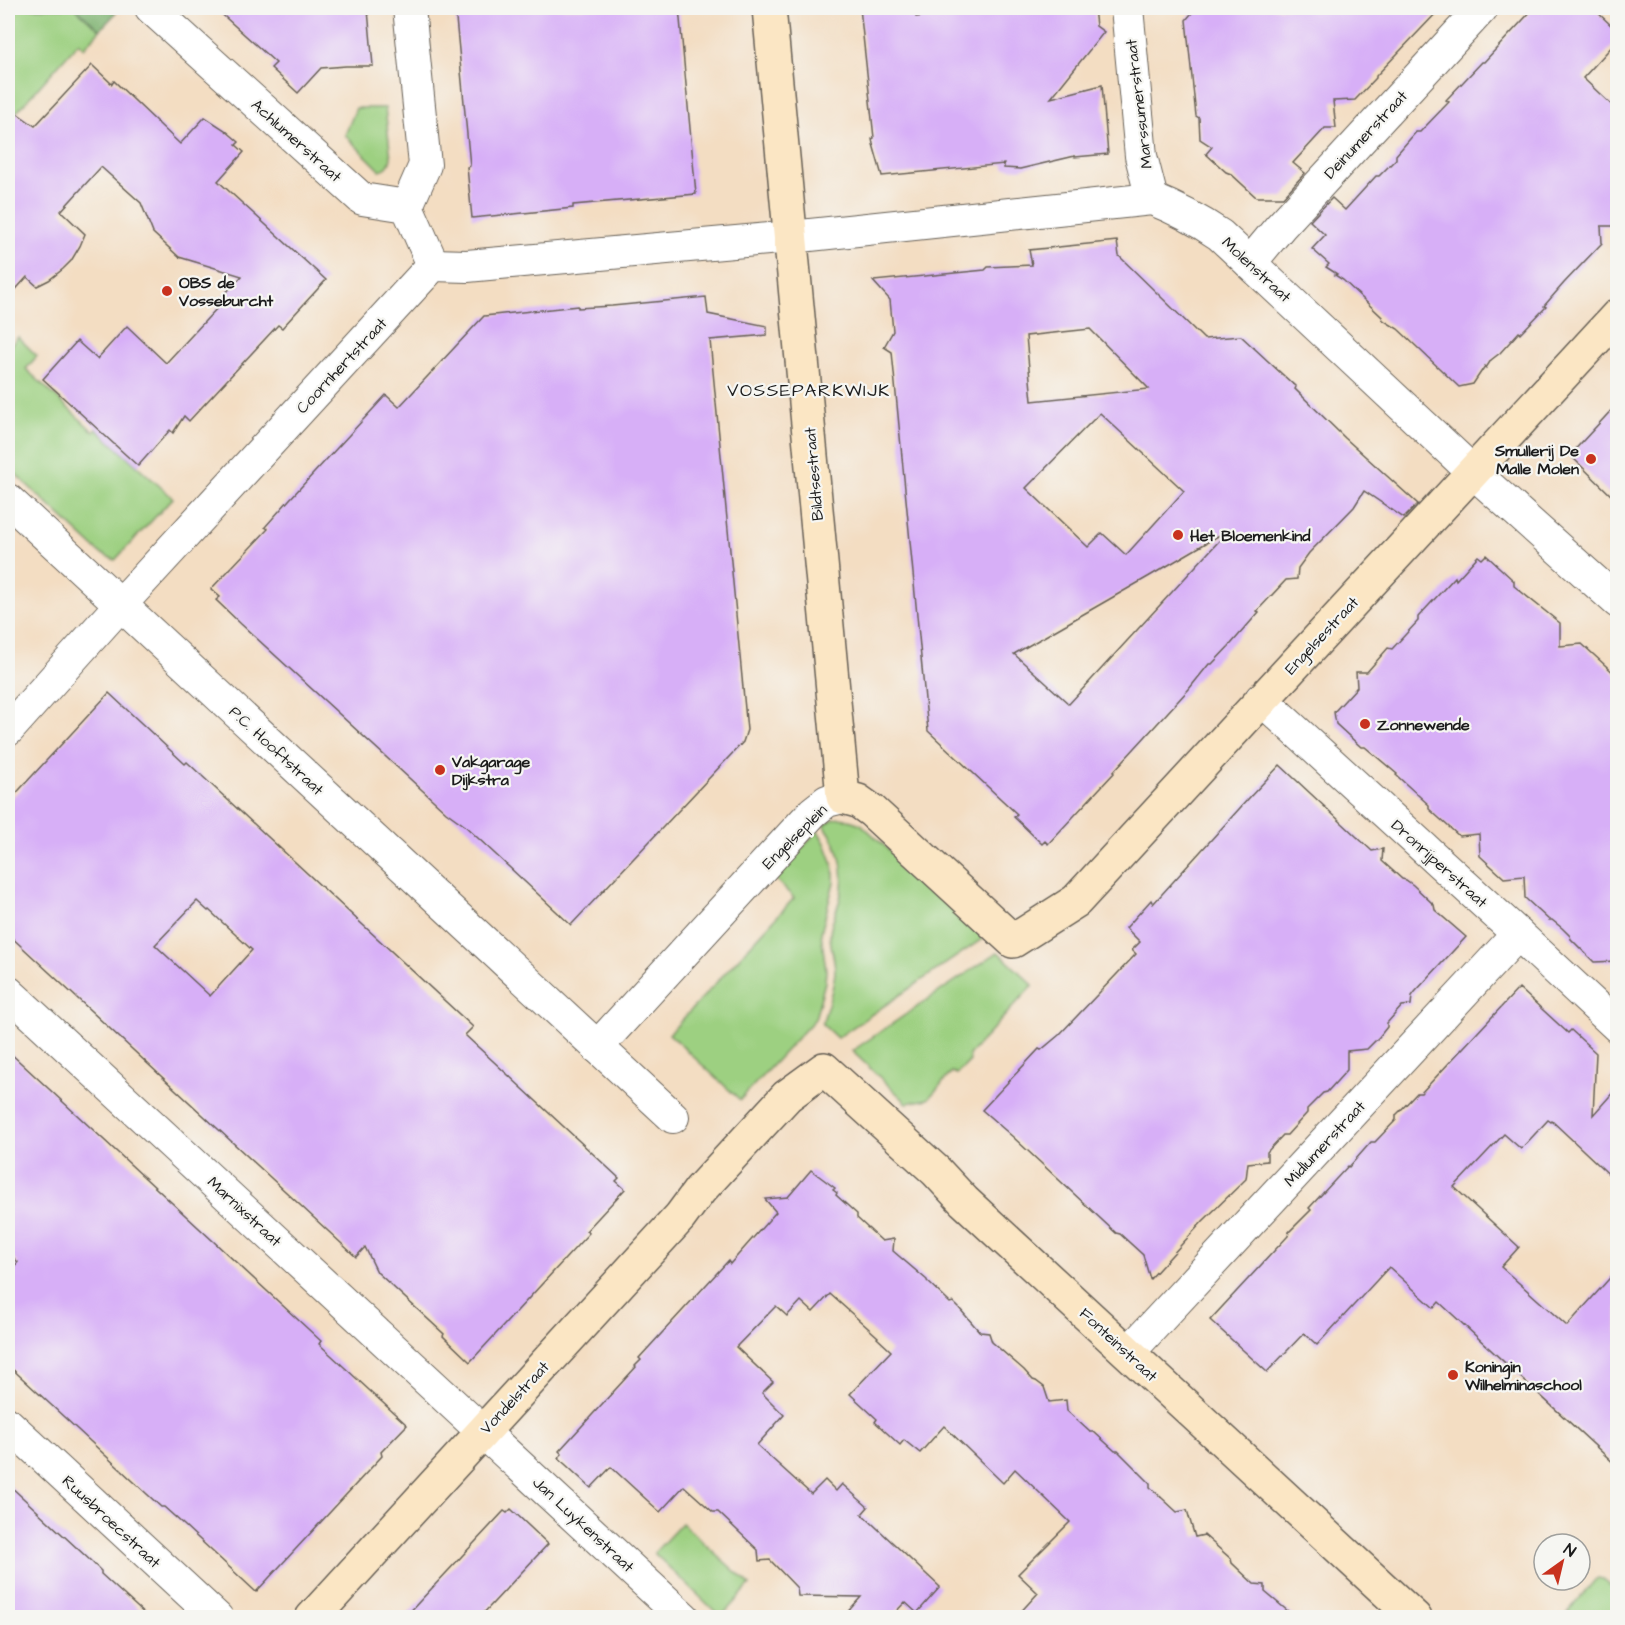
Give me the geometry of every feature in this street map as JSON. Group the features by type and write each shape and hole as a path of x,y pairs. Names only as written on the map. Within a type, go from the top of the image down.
{"street":[{"name":"Achlumerstraat","path":"151,8 362,200 407,206"},
{"path":"410,8 425,165 407,206 433,265 467,266 791,237"},
{"name":"Bildtsestraat","path":"769,8 843,797"},
{"name":"Marssumerstraat","path":"1127,8 1141,156 1152,199"},
{"name":"Deinumerstraat","path":"1250,263 1280,227 1482,8"},
{"name":"Molenstraat","path":"791,237 1152,199 1178,210 1221,235 1473,472 1617,602"},
{"name":"Coornhertstraat","path":"8,730 433,265"},
{"name":"Engelsestraat","path":"1012,941 1076,901 1617,315"},
{"name":"P.C. Hooftstraat","path":"8,500 597,1047"},
{"name":"Dronrijperstraat","path":"1261,699 1617,1027"},
{"name":"Engelseplein","path":"597,1047 813,812 827,801 843,797 858,801 872,811 1012,941"},
{"name":"Midlumerstraat","path":"1129,1352 1518,934"},
{"name":"Marnixstraat","path":"8,992 483,1431"},
{"path":"597,1047 673,1118"},
{"name":"Fonteinstraat","path":"824,1069 1415,1617"},
{"name":"Vondelstraat","path":"312,1617 680,1217 714,1175 787,1096 824,1069"},
{"name":"Ruusbroecstraat","path":"8,1424 217,1617"},
{"name":"Jan Luykenstraat","path":"483,1431 684,1617"}],"green space":[{"path":"8,8 75,8 100,30 84,48 78,43 8,122"},
{"path":"75,8 111,8 116,13 100,30"},
{"path":"356,108 385,108 391,158 385,169 380,170 345,135"},
{"path":"18,337 37,356 26,369 94,432 96,429 173,498 115,560 100,553 8,467 8,348"},
{"path":"839,818 861,824 982,936 982,939 837,1038 822,1024 834,978 835,966 830,934 843,879 838,851 824,825"},
{"path":"818,831 831,859 834,882 821,933 826,970 815,1019 740,1100 669,1034 794,898 774,878"},
{"path":"998,952 1033,985 969,1055 970,1061 957,1074 952,1072 928,1099 907,1103 852,1051"},
{"path":"682,1523 750,1585 721,1617 654,1553"},
{"path":"1602,1579 1617,1591 1617,1617 1564,1617 1585,1592 1592,1592 1592,1584 1595,1580"}],"building":[{"path":"215,8 344,8 344,12 368,10 373,66 321,68 298,93 271,68 276,63"},
{"path":"455,8 679,8 696,194 573,205 573,208 472,218 467,167 470,166"},
{"path":"860,8 915,8 916,17 1005,8 1005,11 1039,8 1094,8 1096,26 1104,32 1051,98 1102,85 1108,154 1075,156 1020,169 1004,168 1004,164 882,176 872,139 874,138"},
{"path":"1196,8 1441,8 1355,100 1333,101 1336,128 1325,128 1293,163 1305,173 1283,197 1256,197 1206,154 1212,147 1200,139 1186,20"},
{"path":"1534,8 1593,8 1617,31 1617,41 1583,78 1617,110 1617,226 1601,226 1602,243 1564,283 1544,306 1546,307 1491,360 1486,368 1485,366 1473,384 1459,387 1398,329 1383,320 1343,280 1335,275 1337,274 1326,267 1329,264 1312,249 1325,235 1310,221 1332,198 1345,210 1376,176 1379,176 1396,159 1396,155 1416,132 1420,132 1449,102 1446,100"},
{"path":"92,65 112,84 114,81 180,144 205,117 239,142 236,145 244,152 218,181 326,280 282,328 278,325 189,421 184,416 173,433 170,430 138,466 43,379 77,341 97,359 127,326 166,363 219,306 216,303 242,276 179,257 153,233 141,203 101,167 61,211 85,234 71,261 49,280 37,286 27,277 8,298 8,107 35,126"},
{"path":"1117,241 1119,256 1204,339 1241,336 1296,387 1295,389 1345,438 1418,504 1404,518 1364,491 1354,507 1309,553 1298,568 1297,579 1286,580 1231,644 1212,664 1209,664 1114,773 1048,844 1045,841 1042,844 1014,817 1017,814 928,731 892,352 884,347 893,331 890,300 873,281 985,270 988,267 1032,265 1029,250","holes":["1090,329 1149,389 1032,401 1026,336","1100,413 1184,491 1126,555 1102,533 1088,547 1026,488","1230,529 1069,704 1014,654"]},
{"path":"706,297 708,314 767,326 767,335 710,340 747,730 743,742 571,925 241,624 216,600 220,597 211,589 268,529 265,527 386,395 399,407 484,316 578,306 578,308 612,306"},
{"path":"1617,404 1617,501 1570,455"},
{"path":"1486,555 1514,581 1514,586 1560,623 1560,646 1582,644 1617,676 1617,961 1594,962 1562,928 1549,920 1525,898 1524,876 1504,878 1480,856 1479,834 1459,836 1429,809 1429,805 1397,774 1365,747 1361,747 1336,724 1334,712 1357,687 1356,672 1367,672 1388,648 1392,649 1418,621 1418,617 1455,577 1456,580 1478,556 1482,559"},
{"path":"109,693 185,764 187,762 473,1027 465,1035 619,1178 616,1181 625,1189 586,1231 589,1233 470,1362 443,1336 444,1334 377,1272 365,1247 356,1257 8,934 8,802","holes":["197,901 252,950 210,996 155,945"]},
{"path":"1280,765 1372,851 1383,849 1382,861 1402,879 1413,885 1434,905 1435,910 1466,937 1415,992 1411,1005 1402,1006 1367,1049 1347,1051 1347,1070 1307,1109 1307,1113 1287,1135 1283,1135 1267,1152 1267,1161 1248,1163 1246,1179 1203,1221 1150,1279 1143,1255 982,1110 1039,1049 1041,1050 1059,1035 1136,954 1132,950 1140,942 1126,928 1151,900 1153,904"},
{"path":"1519,988 1568,1033 1571,1030 1596,1053 1593,1115 1617,1088 1617,1182 1552,1121 1548,1120 1521,1149 1504,1134 1454,1187 1519,1247 1501,1267 1567,1326 1617,1270 1617,1466 1439,1302 1434,1308 1389,1267 1317,1345 1304,1333 1267,1372 1210,1320 1288,1236 1289,1232 1311,1210 1309,1208 1348,1166 1371,1142 1375,1142 1396,1120 1396,1115 1417,1093 1421,1093"},
{"path":"8,1051 321,1341 319,1344 407,1425 381,1452 382,1456 256,1592 8,1365 8,1274 18,1262 8,1253"},
{"path":"811,1170 835,1188 833,1190 837,1193 836,1195 882,1241 894,1239 893,1251 950,1303 953,1302 980,1332 989,1333 992,1342 1033,1380 1044,1387 1049,1402 1066,1400 1067,1411 1090,1432 1094,1432 1115,1451 1118,1451 1150,1483 1150,1487 1177,1512 1187,1510 1195,1537 1204,1535 1254,1584 1265,1585 1265,1592 1295,1617 1016,1617 1038,1593 1018,1574 1070,1522 1015,1469 1003,1483 944,1426 920,1453 904,1440 900,1445 875,1422 877,1419 850,1394 891,1351 830,1294 813,1312 801,1301 787,1316 776,1306 736,1347 773,1382 762,1393 784,1415 757,1445 811,1494 825,1480 836,1491 842,1484 868,1507 862,1514 940,1587 917,1613 905,1602 891,1617 843,1617 861,1597 798,1596 797,1588 770,1560 759,1561 758,1550 718,1512 713,1512 684,1486 660,1512 611,1467 591,1488 558,1458 562,1454 559,1451 636,1367 641,1360 639,1358 728,1261 730,1264 776,1212 765,1199 788,1197"},
{"path":"8,1484 92,1562 101,1574 148,1617 8,1617"},
{"path":"511,1509 548,1544 480,1617 405,1617 504,1511 507,1513"}],"place":[{"name":"OBS de Vosseburcht","path":"167,291"},
{"name":"Smullerij De Malle Molen","path":"1591,459"},
{"name":"Het Bloemenkind","path":"1178,535"},
{"name":"Zonnewende","path":"1365,724"},
{"name":"Vakgarage Dijkstra","path":"440,770"},
{"name":"Koningin Wilhelminaschool","path":"1453,1375"}],"district":[{"name":"VOSSEPARKWIJK","path":"809,390"}]}
